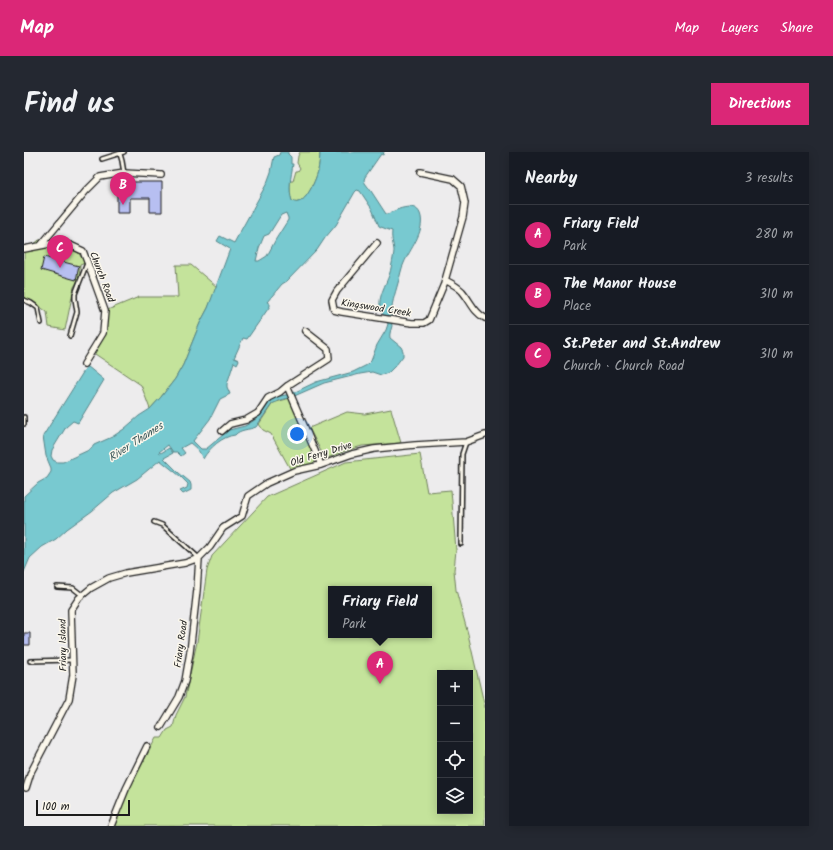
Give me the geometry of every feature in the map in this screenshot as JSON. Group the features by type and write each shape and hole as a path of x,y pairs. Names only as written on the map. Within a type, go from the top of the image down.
{"street":[{"name":"Kingswood Creek","path":"376,243 337,291 332,300 334,310 412,323 424,323 429,320 445,280 463,217 465,203 461,186 453,179 420,172"},
{"path":"41,245 86,191 100,177 124,173 161,174"},
{"name":"Church Road","path":"24,249 55,243 70,245 83,251 106,312 103,333 84,364"},
{"path":"445,280 463,292 471,305 481,316 485,318"},
{"path":"222,431 230,424 246,420 258,413 268,398 280,392 329,359 328,349 306,331"},
{"path":"287,386 321,465"},
{"name":"Old Ferry Drive","path":"199,558 210,547 223,528 242,516 248,496 267,483 294,471 321,465 352,454 374,449 466,442 485,434"},
{"name":"Friary Island","path":"26,788 31,772 69,699 73,675 72,610 79,598 91,588 109,578 126,572 185,563 199,558"},
{"name":"Friary Road","path":"161,727 179,697 185,680 190,652 199,558"},
{"path":"111,826 126,789 147,746"}],"lane":[{"path":"102,160 124,152"},
{"path":"120,154 124,173"},
{"path":"70,336 77,312 75,294 87,262"},
{"path":"24,300 38,308 41,324"},
{"path":"24,417 24,424"},
{"path":"461,544 462,454 466,442"},
{"path":"154,522 162,525 199,558"},
{"path":"57,587 73,588 82,595"},
{"path":"30,660 73,660"}],"green space":[{"path":"300,152 320,152 320,157 318,171 311,189 305,198 296,202 292,201 290,195 290,181 293,181 296,171 300,168 297,163"},
{"path":"39,240 70,243 85,263 80,265 79,276 74,287 65,330 49,327 47,312 31,300 24,299 24,253"},
{"path":"176,265 191,265 217,287 183,365 175,379 150,409 141,385 92,352 103,333 105,311 139,297 178,297"},
{"path":"290,398 322,461 293,474 271,434 263,430 259,424 273,403"},
{"path":"391,409 401,443 362,446 325,459 309,428 347,412 365,414"},
{"path":"420,454 427,492 451,490 456,550 454,570 456,590 485,708 485,826 115,826 128,792 156,738 162,738 167,730 173,727 176,715 185,697 197,642 207,570 212,556 267,497 346,462"}],"water":[{"name":"River Thames","path":"280,152 288,152 291,157 291,164 293,164 290,192 292,201 297,202 305,198 313,184 318,171 320,152 384,152 365,177 365,183 386,214 402,208 412,207 419,212 421,217 419,235 403,265 394,295 392,308 390,338 401,347 403,356 389,372 385,374 381,375 372,372 324,383 272,404 256,427 221,440 203,459 198,450 190,443 181,448 185,453 181,456 177,452 173,452 168,445 159,452 161,453 169,448 173,453 164,458 190,482 191,490 183,494 180,491 187,488 188,484 160,460 137,479 113,493 56,539 42,547 30,558 24,572 24,496 38,483 47,478 51,472 46,456 43,436 87,366 104,380 78,423 73,421 66,427 52,450 51,456 53,460 57,462 63,462 112,437 150,409 161,397 175,379 183,365 200,323 208,308 230,249 217,241 220,236 234,243 267,183 274,157 279,155","holes":["357,190 360,191 372,209 379,226 392,231 394,250 390,273 380,300 381,310 388,324 377,345 371,361 367,365 353,372 316,382 291,394 275,397 269,400 257,418 253,421 245,426 229,430 206,449 201,449 193,441 210,419 220,399 230,394 227,384 234,362 237,364 239,360 234,358 243,338 247,339 270,306 267,302 282,284 287,281 317,250 336,225","286,213 288,220 267,256 259,261 256,261 264,236 269,234 281,215"]}],"building":[{"path":"117,182 162,182 162,212 150,212 150,198 130,198 130,213 117,213"},
{"path":"44,257 79,266 76,280 41,270"},
{"path":"24,633 30,633 30,645 24,645"}],"place":[{"name":"The Manor House","path":"123,205"},
{"name":"St.Peter and St.Andrew","path":"60,268"},
{"name":"Friary Field","path":"380,684"}]}
